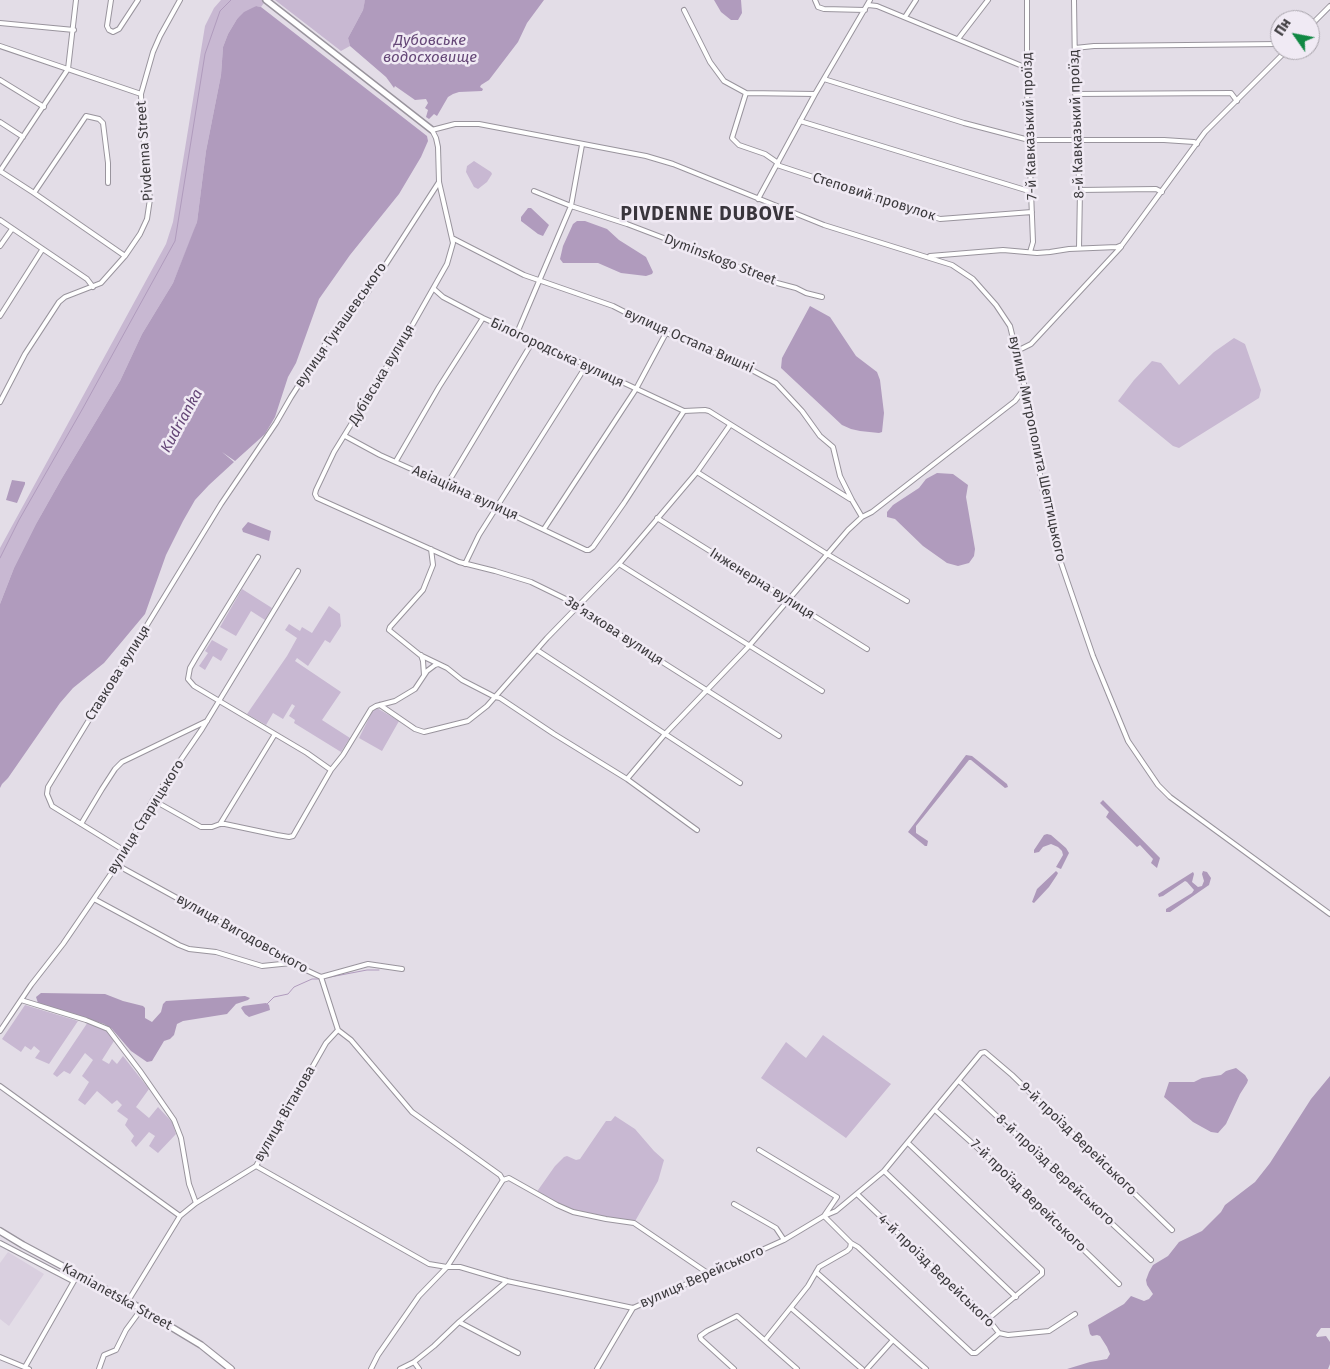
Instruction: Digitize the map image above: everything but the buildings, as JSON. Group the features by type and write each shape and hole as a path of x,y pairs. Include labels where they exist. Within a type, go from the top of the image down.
{"main road":[{"name":"Kamianetska Street","path":"0,1231 128,1301 201,1345 231,1369"}],"street":[{"path":"76,0 68,69 0,171 125,256"},
{"path":"111,0 107,26 113,32 119,29 138,0"},
{"name":"Pivdenna Street","path":"0,402 25,354 59,302 65,297 101,283 125,256 143,228 149,210 150,199 142,125 141,94 153,52 180,0"},
{"path":"266,0 432,130"},
{"path":"815,0 818,7 824,9 864,10"},
{"path":"758,199 815,94 870,0"},
{"path":"905,17 916,0"},
{"path":"958,39 988,0"},
{"name":"7-й Кавказький проїзд","path":"1027,0 1027,68 1033,242 1030,252"},
{"name":"8-й Кавказький проїзд","path":"1074,0 1080,248"},
{"path":"868,5 878,6 1027,68"},
{"path":"1320,16 1330,6"},
{"path":"684,10 710,62 724,81 746,93 815,94"},
{"path":"0,23 74,30"},
{"path":"1075,48 1094,46 1270,44"},
{"path":"0,46 141,94"},
{"path":"1017,352 1031,344 1122,245 1206,132 1277,60"},
{"path":"824,79 964,123 1029,140 1164,140 1194,142 1197,144"},
{"path":"0,80 44,107"},
{"name":"Степовий провулок","path":"746,93 732,138 739,145 765,154 777,164 940,219 1032,212"},
{"path":"1075,94 1232,93 1237,101"},
{"path":"34,193 86,116 99,119 103,123 108,162 108,183"},
{"path":"800,121 1032,192"},
{"path":"0,122 23,137"},
{"name":"вулиця Митрополита Шептицького","path":"432,130 455,124 480,124 646,156 673,164 824,225 952,264 973,279 1003,314 1010,326 1025,388 1044,492 1059,557 1093,656 1128,742 1158,784 1170,797 1330,914"},
{"name":"Дубівська вулиця","path":"432,130 438,147 439,182 452,238 447,264 434,289 334,452 315,494 317,498 437,552"},
{"path":"517,332 571,206 582,145"},
{"name":"вулиця Гунашевського","path":"244,468 276,423 331,335 345,322 366,294 439,182"},
{"path":"1080,190 1156,189 1162,192"},
{"name":"Dyminskogo Street","path":"534,191 724,261 777,283 796,288 806,294 822,297"},
{"path":"0,220 87,279 93,287"},
{"path":"0,246 12,228"},
{"name":"вулиця Остапа Вишні","path":"452,238 501,265 540,282 613,306 666,333 735,361 776,383 832,448 840,476 862,517"},
{"path":"923,256 1003,250 1050,252 1080,248 1117,247 1122,245"},
{"path":"0,316 42,250"},
{"name":"Білогородська вулиця","path":"434,289 443,297 483,318 517,332 684,411"},
{"path":"396,461 439,387 483,318"},
{"path":"544,529 636,389 666,333"},
{"path":"446,486 534,341"},
{"path":"465,564 496,507 586,366"},
{"path":"627,779 665,734 789,601 848,530 862,517 872,512 1008,406 1021,395 1025,388"},
{"path":"684,411 705,410 852,500"},
{"name":"Авіаційна вулиця","path":"345,436 446,486 496,507 586,550 593,547 684,411"},
{"path":"380,705 415,729 424,732 468,721 495,697 578,605 619,564 697,472 730,425"},
{"name":"Ставкова вулиця","path":"126,851 52,806 47,794 48,787 84,725 244,468"},
{"path":"697,472 827,554 907,600"},
{"name":"Інженерна вулиця","path":"657,518 867,650"},
{"path":"430,549 433,565 423,590 390,626 389,630 420,655 446,668 462,680 500,698 627,779 697,830"},
{"name":"Звʼязкова вулиця","path":"437,552 465,564 495,570 532,582 578,605 626,639 779,736"},
{"path":"258,557 190,668 188,679 194,686 307,753 332,770"},
{"path":"619,564 822,691"},
{"name":"вулиця Старицького","path":"0,1031 117,866 153,800 202,729 298,571"},
{"path":"537,650 740,783"},
{"path":"420,655 423,661 424,675"},
{"path":"153,800 201,827 212,827 220,824 289,837 293,836 371,709 395,702 415,689 431,667 439,664"},
{"path":"81,824 115,769 122,762 207,721"},
{"path":"197,725 202,729"},
{"path":"220,824 275,734"},
{"name":"вулиця Вигодовського","path":"117,866 321,977 368,964 402,969"},
{"path":"94,899 189,949 216,952 262,966 286,963 300,966 321,977 338,1030 351,1040 412,1112 500,1175 503,1180"},
{"path":"286,963 288,961 287,958"},
{"path":"21,1000 86,1020 108,1029 174,1120 181,1138 189,1184 196,1203"},
{"name":"вулиця Вітанова","path":"128,1301 180,1216 196,1203 256,1166 326,1043 338,1030"},
{"name":"9-й проїзд Верейського","path":"981,1053 985,1052 1012,1075 1172,1230"},
{"name":"вулиця Верейського","path":"256,1166 429,1264 460,1267 507,1281 633,1308 784,1240 836,1211 884,1170 981,1053"},
{"name":"8-й проїзд Верейського","path":"959,1080 1150,1260"},
{"path":"0,1086 180,1216"},
{"name":"7-й проїзд Верейського","path":"935,1110 1120,1284"},
{"path":"908,1143 1042,1270 1042,1274 988,1319"},
{"path":"759,1150 838,1197 824,1216 972,1353 976,1353 999,1332"},
{"path":"884,1170 1016,1297"},
{"path":"371,1369 378,1355 419,1296 446,1267 503,1180 509,1178 573,1212 634,1223 709,1274"},
{"name":"4-й проїзд Верейського","path":"857,1194 988,1319 999,1332 1008,1335 1049,1331 1075,1314"},
{"path":"734,1204 776,1228 784,1240"},
{"path":"0,1243 73,1281"},
{"path":"765,1340 815,1277 819,1268 847,1251 851,1243"},
{"path":"816,1272 926,1369"},
{"path":"0,1357 27,1368 78,1274"},
{"path":"400,1369 414,1362 434,1346 507,1281"},
{"path":"597,1369 633,1308"},
{"path":"791,1308 862,1369"},
{"path":"99,1369 104,1355 116,1350 126,1330 137,1315"},
{"path":"734,1369 700,1336 737,1316 797,1369"},
{"path":"459,1322 518,1352"},
{"path":"867,1369 893,1340"},
{"path":"414,1362 419,1369"}],"shaded area":[{"path":"221,0 266,0 261,7 256,6 237,19 223,47 221,75 206,151 197,222 193,234 173,283 142,334 120,381 36,524 14,568 0,604 0,548 166,244 173,222 205,26 214,8"},
{"path":"275,0 365,1 363,10 348,38 350,46 341,51"},
{"path":"474,161 492,174 487,182 478,189 474,187 466,172 467,166"},
{"path":"1234,338 1245,344 1261,390 1259,398 1179,448 1173,446 1118,401 1152,361 1161,363 1179,385 1214,352"},
{"path":"242,589 272,608 265,620 251,611 236,636 220,627"},
{"path":"329,606 340,614 341,626 330,643 325,640 308,666 297,658 295,661 341,692 322,720 350,738 341,752 294,723 295,720 289,716 295,706 292,704 283,719 273,713 266,725 247,714 287,656 297,638 285,630 289,624 300,631 302,627 312,633"},
{"path":"212,640 228,649 221,661 213,656 205,670 199,666 208,653 205,651"},
{"path":"377,708 399,721 382,751 359,738 372,712"},
{"path":"966,755 972,756 1007,784 1008,787 1005,788 969,760 916,826 916,833 928,841 927,846 925,846 908,832"},
{"path":"1103,800 1160,858 1157,868 1151,863 1153,859 1140,845 1137,847 1106,817 1109,812 1100,803"},
{"path":"1044,835 1051,835 1069,853 1061,869 1056,867 1063,855 1058,847 1051,844 1034,853"},
{"path":"1056,871 1058,873 1049,887 1034,903 1032,902 1037,889"},
{"path":"1203,871 1207,872 1211,878 1209,885 1170,912 1166,912 1166,909 1194,890 1185,881 1163,896 1159,897 1158,894 1193,872 1192,882 1198,887 1202,886 1204,881"},
{"path":"41,993 105,994 143,1006 145,1008 145,1018 152,1022 161,1012 166,1001 245,996 250,998 236,1004 227,1014 183,1021 177,1024 174,1035 164,1041 152,1061 147,1062 131,1051 112,1029 104,1024 38,1003 36,997"},
{"path":"25,1005 78,1021 49,1064 35,1058 40,1051 34,1046 31,1050 25,1046 21,1052 2,1039"},
{"path":"88,1022 107,1031 114,1041 102,1060 109,1064 112,1059 117,1064 123,1056 149,1089 136,1107 149,1118 158,1107 172,1122 176,1134 158,1153 149,1146 155,1136 149,1132 136,1147 131,1141 134,1136 125,1125 128,1119 117,1111 122,1105 117,1100 112,1104 97,1091 85,1105 78,1100 89,1082 82,1076 93,1060 85,1053 70,1074 64,1071 57,1077 53,1074"},
{"path":"823,1035 891,1084 846,1138 761,1078 786,1042 806,1058"},
{"path":"1330,1076 1330,1328 1321,1328 1316,1335 1317,1337 1326,1336 1330,1342 1330,1364 1328,1369 1067,1369 1107,1359 1110,1354 1107,1347 1100,1336 1092,1336 1090,1334 1088,1325 1124,1304 1131,1296 1144,1301 1149,1299 1153,1294 1146,1280 1153,1265 1168,1256 1179,1242 1202,1231 1221,1212 1225,1205 1255,1182 1270,1163 1311,1099"},
{"path":"615,1116 635,1129 664,1160 658,1181 634,1223 573,1212 536,1193 555,1166 564,1157 580,1159 606,1121 611,1121"},
{"path":"8,1252 44,1274 9,1326 0,1319 0,1263"}],"water":[{"name":"Дубовське водосховище","path":"365,0 544,0 527,23 518,42 489,80 481,85 482,91 453,94 448,97 437,116 434,114 429,119 426,117 428,110 425,108 428,103 426,99 415,100 395,86 394,88 386,77 350,46 348,38 363,10"},
{"path":"714,0 741,0 742,13 738,20 731,20 721,12"},
{"name":"Kudrianka","path":"256,6 261,7 427,136 428,141 421,157 399,194 350,255 319,299 296,363 288,377 275,417 265,434 235,461 222,452 234,462 195,500 166,555 145,614 104,663 73,688 60,703 0,788 0,604 14,568 36,524 120,381 142,334 173,283 197,222 206,151 221,75 223,47 237,19 244,12"},
{"path":"528,208 531,208 549,225 543,236 521,221 521,217"},
{"path":"577,221 585,221 607,229 619,240 646,257 653,272 652,274 646,276 621,273 598,263 563,263 560,259 563,246 573,224"},
{"path":"810,306 830,317 856,356 877,372 880,380 884,413 882,432 860,431 842,425 781,368 782,358"},
{"path":"937,473 953,474 968,485 966,497 975,549 974,556 969,563 958,566 947,563 923,546 895,519 887,517 887,512 893,505 919,488 926,479"},
{"path":"12,480 25,482 17,503 6,500"},
{"path":"248,522 271,531 269,541 243,532 242,529"},
{"path":"266,1003 269,1005 270,1010 249,1017 241,1008 243,1006"},
{"path":"1236,1068 1248,1080 1226,1124 1218,1133 1211,1132 1193,1122 1164,1097 1169,1082 1194,1082 1202,1078 1221,1075 1226,1071"}],"waterway":[{"path":"0,558 19,520 175,241 205,54 220,11 231,0"},
{"path":"325,978 367,970 379,970"},
{"path":"267,1004 274,997 288,994 294,987 312,979 319,979"}],"district":[{"name":"PIVDENNE DUBOVE","path":"708,215"}]}
